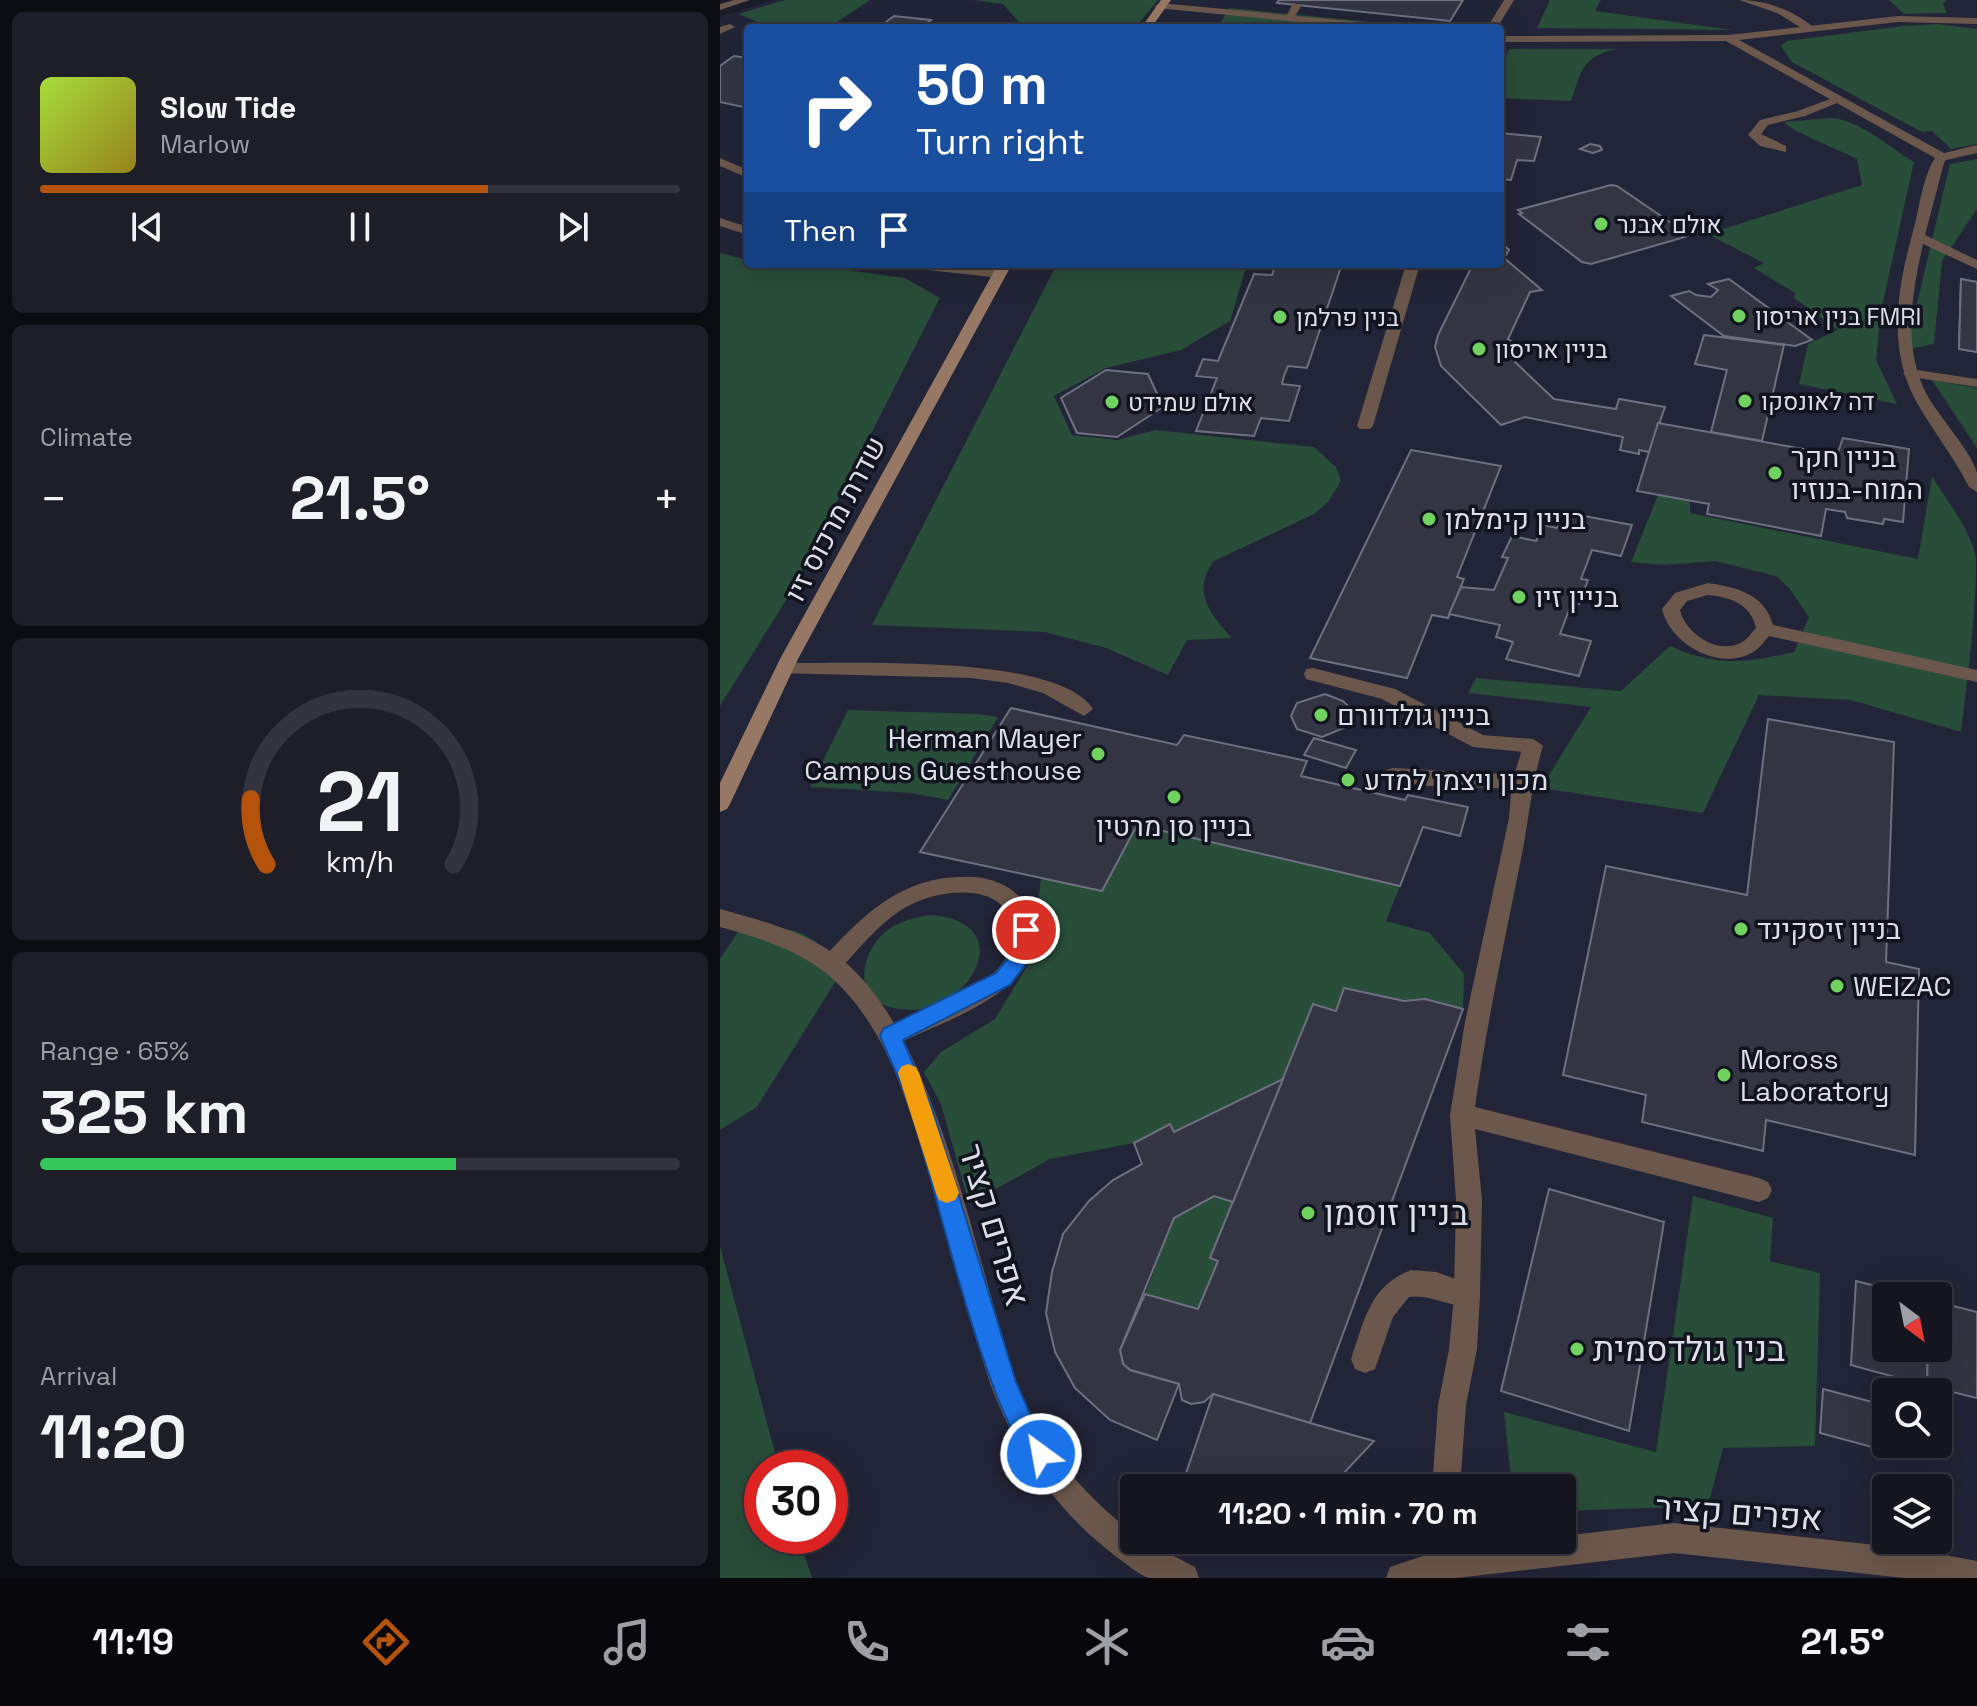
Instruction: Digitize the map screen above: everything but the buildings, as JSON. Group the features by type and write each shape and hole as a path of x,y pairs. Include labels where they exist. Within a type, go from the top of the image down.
{"street":[{"path":"720,7 745,0"},
{"path":"1494,24 1509,0"},
{"path":"1744,0 1781,11 1812,30"},
{"path":"1149,24 1163,3 1355,24"},
{"path":"1289,17 1297,5"},
{"path":"1504,39 1728,38 1922,18 1977,21"},
{"path":"1728,38 1942,157 1977,149"},
{"path":"1782,149 1764,143 1754,135 1764,122 1801,114 1838,99"},
{"path":"1942,157 1906,293 1903,338 1910,373 1977,487"},
{"path":"720,162 744,172"},
{"path":"720,222 744,230"},
{"path":"1920,237 1976,265"},
{"path":"1365,426 1412,268"},
{"name":"שדרת מרכוס זיו","path":"720,804 784,669 1002,269"},
{"path":"1910,373 1977,383"},
{"path":"1699,590 1722,590 1750,601 1764,619 1765,629 1750,646 1720,651 1689,641 1672,622 1671,612 1674,603 1683,596 1699,590"},
{"path":"1765,629 1977,676"},
{"path":"784,669 971,672 1008,677 1049,688 1084,709"},
{"path":"1313,674 1388,694 1480,742 1533,746 1522,782 1519,818 1476,1022 1462,1115 1469,1200 1467,1295 1463,1349 1452,1405 1447,1474"},
{"path":"1393,775 1522,782"},
{"path":"832,963 872,924 913,894 964,884 998,891 1013,902 1021,915 1025,941 1019,960 1003,979 891,1036"},
{"name":"אפרים קציר","path":"720,918 786,936 832,963 877,1011 891,1036 921,1108 1004,1385 1025,1432 1057,1477 1099,1522 1130,1550 1184,1578"},
{"path":"1462,1115 1759,1190"},
{"path":"1365,1359 1385,1301 1402,1286 1422,1282 1467,1295"},
{"name":"אפרים קציר","path":"1576,1544 1674,1538 1912,1564 1977,1576"},
{"name":"אפרים קציר","path":"1401,1578 1438,1554"}],"shaded area":[{"name":"מכון ויצמן למדע","path":"773,0 1977,0 1977,1578 720,1578 720,17"}],"green space":[{"path":"785,0 870,0 834,24 763,24 738,14"},
{"path":"974,0 1158,0 1138,24 1020,24 1003,4"},
{"path":"1550,0 1601,0 1595,11 1733,30 1537,28"},
{"path":"1889,0 1947,0 1943,4 1947,13 1904,14"},
{"path":"1230,8 1391,24 1220,24"},
{"path":"1938,24 1977,29 1977,144 1951,149 1932,131 1922,132 1792,62 1781,46 1787,41"},
{"path":"1509,49 1616,49 1589,61 1571,101 1504,98 1504,62"},
{"path":"1830,118 1852,123 1914,162 1881,311 1876,360 1897,404 1799,384 1808,344 1838,330 1794,298 1795,293 1754,268 1764,263 1707,234 1862,185 1857,159 1784,122"},
{"path":"1977,159 1977,209 1942,261 1934,344 1906,350 1950,164"},
{"path":"720,253 744,259 744,268 831,268 905,278 940,298 788,597 720,706"},
{"path":"1055,268 1246,268 1230,321 1181,350 1106,368 1054,396 1072,435 1117,440 1155,430 1314,447 1336,467 1341,481 1328,502 1314,514 1214,561 1207,572 1204,582 1206,602 1232,638 1187,640 1168,675 1106,648 1045,632 872,625"},
{"path":"1932,380 1977,388 1977,448"},
{"path":"1932,476 1964,526 1976,558 1973,621 1961,732 1851,700 1759,695 1703,813 1541,788 1591,707 1468,693 1476,678 1621,691 1670,646 1702,657 1731,661 1794,652 1809,617 1789,588 1776,576 1715,561 1663,565 1631,562 1658,495 1690,501 1690,513 1918,559"},
{"path":"848,710 998,717 948,800 911,793 810,787"},
{"path":"1137,825 1400,886 1386,921 1430,933 1464,974 1463,1009 1425,999 1404,1001 1344,988 1336,1011 1313,1005 1283,1079 1174,1132 1170,1124 1134,1143 1050,1159 969,1204 941,1104 924,1072 941,1052 995,1019 1031,960 1041,878 1102,891"},
{"path":"931,915 959,922 975,935 980,952 975,970 962,987 943,1001 920,1009 894,1008 880,1003 865,984 864,972 872,948 895,925"},
{"path":"743,924 800,933 820,946 842,971 757,1107 720,1130 720,959"},
{"path":"1214,1196 1233,1202 1210,1258 1218,1261 1198,1309 1145,1294 1174,1218"},
{"path":"1693,1196 1773,1218 1770,1261 1820,1273 1815,1446 1723,1448 1708,1506 1576,1511 1576,1474 1511,1474 1504,1412 1656,1452"},
{"path":"720,1246 774,1450 744,1450 744,1554 804,1554 812,1578 720,1578"}],"slow traffic":[{"path":"908,1073 947,1193"}],"place":[{"name":"אולם אבנר","path":"1601,224"},
{"name":"בנין אריסון FMRI","path":"1739,316"},
{"name":"בנין פרלמן","path":"1280,317"},
{"name":"בניין אריסון","path":"1479,349"},
{"name":"דה לאונסקו","path":"1745,401"},
{"name":"אולם שמידט","path":"1112,402"},
{"name":"בניין חקר המוח-בנוזיו","path":"1775,473"},
{"name":"בניין קימלמן","path":"1429,519"},
{"name":"בניין זיו","path":"1519,597"},
{"name":"בניין גולדוורם","path":"1321,715"},
{"name":"Herman Mayer Campus Guesthouse","path":"1098,754"},
{"name":"מכון ויצמן למדע","path":"1348,780"},
{"name":"בניין סן מרטין","path":"1174,797"},
{"name":"בניין זיסקינד","path":"1741,929"},
{"name":"WEIZAC","path":"1837,986"},
{"name":"Moross Laboratory","path":"1724,1075"},
{"name":"בניין זוסמן","path":"1308,1213"},
{"name":"בנין גולדסמית","path":"1577,1349"}],"route":[{"path":"1026,930 1019,960 1003,979 891,1036 908,1072 940,1166 1004,1385 1025,1432 1041,1454"}]}
